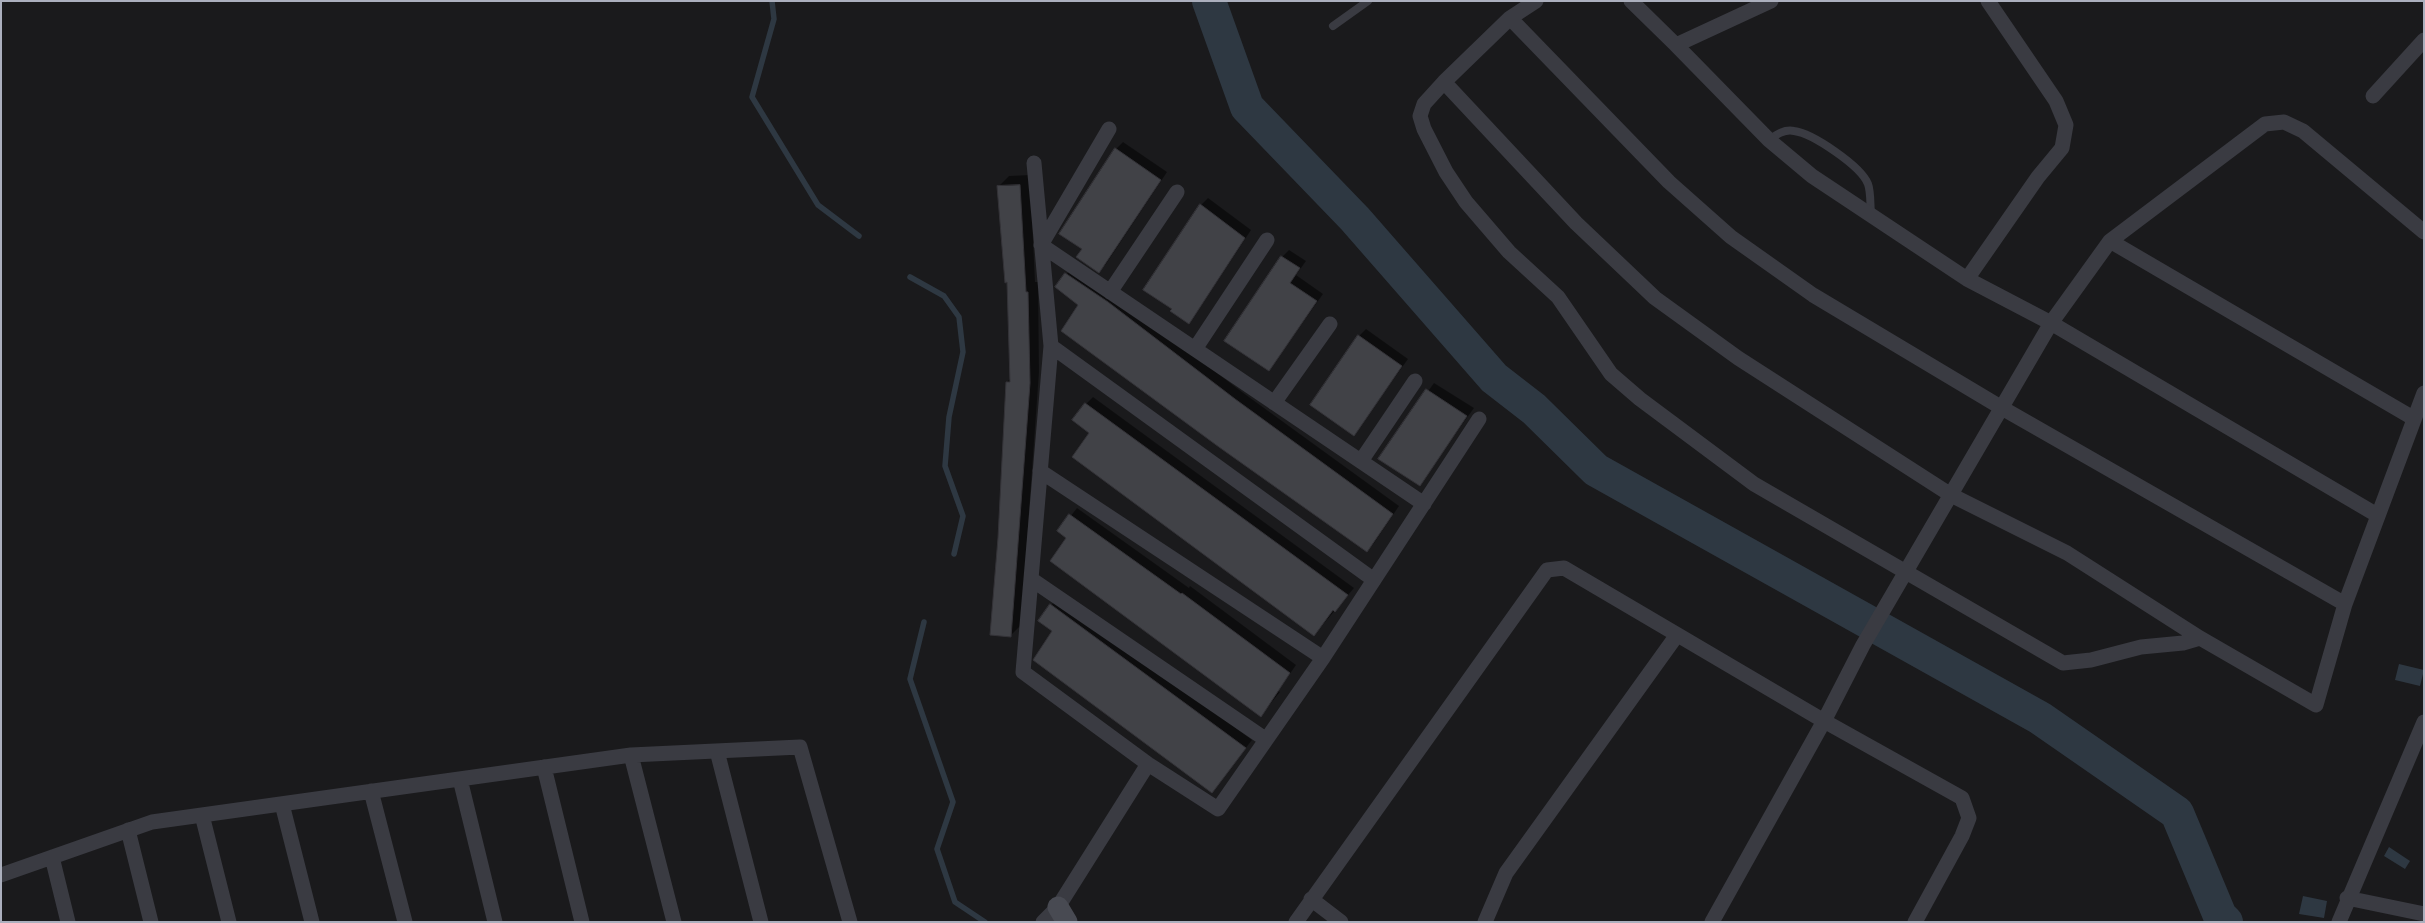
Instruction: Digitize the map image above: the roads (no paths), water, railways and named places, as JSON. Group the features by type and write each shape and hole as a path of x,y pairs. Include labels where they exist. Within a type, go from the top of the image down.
{"street":[{"path":"1536,1 1510,18 1444,82 1424,104 1420,116 1434,151 1466,202 1509,252 1558,297 1611,374 1640,399 1754,484 2063,663 2091,660 2141,647 2183,643 2200,638"},
{"path":"1631,1 1769,140 1812,176 1967,279 2051,323 2376,515"},
{"path":"1676,46 1771,1"},
{"path":"1967,279 2038,177 2062,148 2066,125 2056,101 1988,1"},
{"path":"1510,18 1669,182 1731,237 1813,295 2002,408 2345,604"},
{"path":"2373,96 2424,40"},
{"path":"1444,82 1576,223 1655,298 1738,358 1951,495 2067,553 2200,638 2316,705 2345,604 2376,515 2424,393"},
{"path":"1712,922 1824,721 1863,645 2051,323 2110,242 2264,124 2284,122 2303,131 2424,232"},
{"path":"1041,245 1109,128"},
{"path":"1034,163 1051,346 1023,672 1148,764 1218,809 1323,658 1479,419"},
{"path":"1110,292 1177,192"},
{"path":"1195,349 1267,240"},
{"path":"2110,242 2413,418"},
{"path":"1041,245 1424,504"},
{"path":"1274,403 1330,324"},
{"path":"1051,346 1374,580"},
{"path":"1361,461 1415,381"},
{"path":"1040,471 1323,658"},
{"path":"1296,922 1546,570 1564,568 1824,721 1962,798 1969,818 1962,836 1915,922"},
{"path":"1031,579 1265,739"},
{"path":"1485,922 1506,873 1677,635"},
{"path":"2339,922 2347,898 2424,722"},
{"path":"1,875 152,822 631,756 800,747 850,922"},
{"path":"717,751 761,922"},
{"path":"631,756 674,922"},
{"path":"1056,917 1148,764"},
{"path":"544,767 582,922"},
{"path":"460,779 495,922"},
{"path":"371,791 406,922"},
{"path":"282,804 312,922"},
{"path":"202,815 229,922"},
{"path":"128,830 151,922"},
{"path":"52,857 68,922"},
{"path":"2347,898 2424,914"},
{"path":"1311,899 1341,922"}],"lane":[{"path":"1333,26 1368,1"},
{"path":"1769,140 1783,131 1794,130 1808,135 1833,151 1860,171 1868,184 1871,214"}],"waterway":[{"path":"772,1 774,19 752,97 818,205 859,236"},
{"path":"1209,1 1247,107 1355,219 1494,378 1534,409 1596,470 2040,718 2177,813 2220,916 2226,922"},
{"path":"910,277 944,296 959,317 963,352 949,417 945,466 963,516 954,554"},
{"path":"924,622 910,679 953,802 937,849 955,902 985,922"}]}
